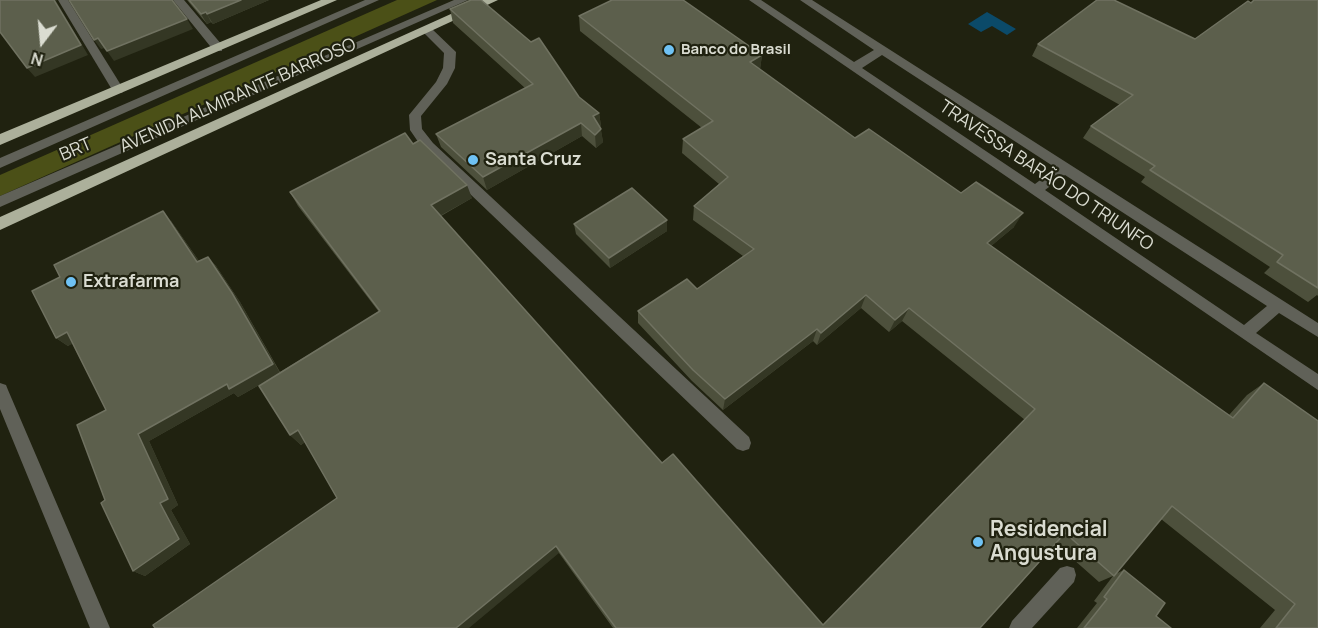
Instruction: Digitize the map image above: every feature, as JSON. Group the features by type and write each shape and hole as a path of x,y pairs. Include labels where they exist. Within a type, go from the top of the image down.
{"highway":[{"path":"0,140 331,0"},
{"name":"AVENIDA ALMIRANTE BARROSO","path":"0,224 492,0"}],"street":[{"path":"63,0 118,90"},
{"path":"178,0 218,48"},
{"name":"BRT","path":"0,163 374,0"},
{"name":"BRT","path":"0,202 463,0"},
{"name":"TRAVESSA BARÃO DO TRIUNFO","path":"753,0 1318,383"},
{"name":"TRAVESSA BARÃO DO TRIUNFO","path":"805,0 1318,331"},
{"path":"427,30 450,52 449,68 441,84 415,115 417,130 428,146 744,443"},
{"path":"854,67 883,50"},
{"path":"1036,190 1065,168"},
{"path":"1245,333 1278,305"},
{"path":"0,390 100,628"},
{"path":"1019,628 1067,575"}],"green space":[{"path":"397,0 437,0 0,196 0,175"}],"water":[{"path":"987,12 1016,29 1007,35 992,26 981,32 968,24"}],"building":[{"path":"0,0 54,0 81,45 27,68 0,32"},
{"path":"69,0 172,0 187,19 107,51 98,38 94,40"},
{"path":"189,0 241,0 207,14 206,12 201,14"},
{"path":"471,0 481,0 531,42 539,38 579,97 599,113 593,116 601,129 595,135 581,123 483,177 436,134 533,84 450,9"},
{"path":"612,0 683,0 762,55 750,62 855,138 869,129 961,193 976,182 1023,213 987,243 1233,418 1264,383 1318,421 1318,628 1276,628 1295,604 1172,506 1114,576 1065,533 980,628 616,628 556,546 456,628 155,628 153,625 337,498 298,430 290,435 259,386 380,311 290,192 405,133 413,144 420,140 467,185 431,205 662,463 673,454 823,625 1035,409 909,308 895,320 866,295 821,333 817,329 725,399 693,370 638,311 687,279 697,289 754,249 694,206 728,177 683,139 713,121 579,16"},
{"path":"1097,0 1114,0 1195,39 1248,1 1251,3 1254,0 1318,0 1318,288 1277,262 1283,255 1150,170 1155,166 1091,126 1133,95 1038,44"},
{"path":"632,188 667,220 609,258 574,224"},
{"path":"163,211 197,262 208,257 232,293 273,364 229,389 227,384 138,434 168,499 160,503 179,539 133,571 101,503 105,500 77,425 106,410 67,332 56,338 32,291 60,277 54,265"},
{"path":"1124,570 1165,603 1156,616 1171,628 1084,628 1107,599 1104,597"}],"place":[{"name":"Banco do Brasil","path":"669,50"},
{"name":"Santa Cruz","path":"473,160"},
{"name":"Extrafarma","path":"71,282"},
{"name":"Residencial Angustura","path":"978,542"}]}
